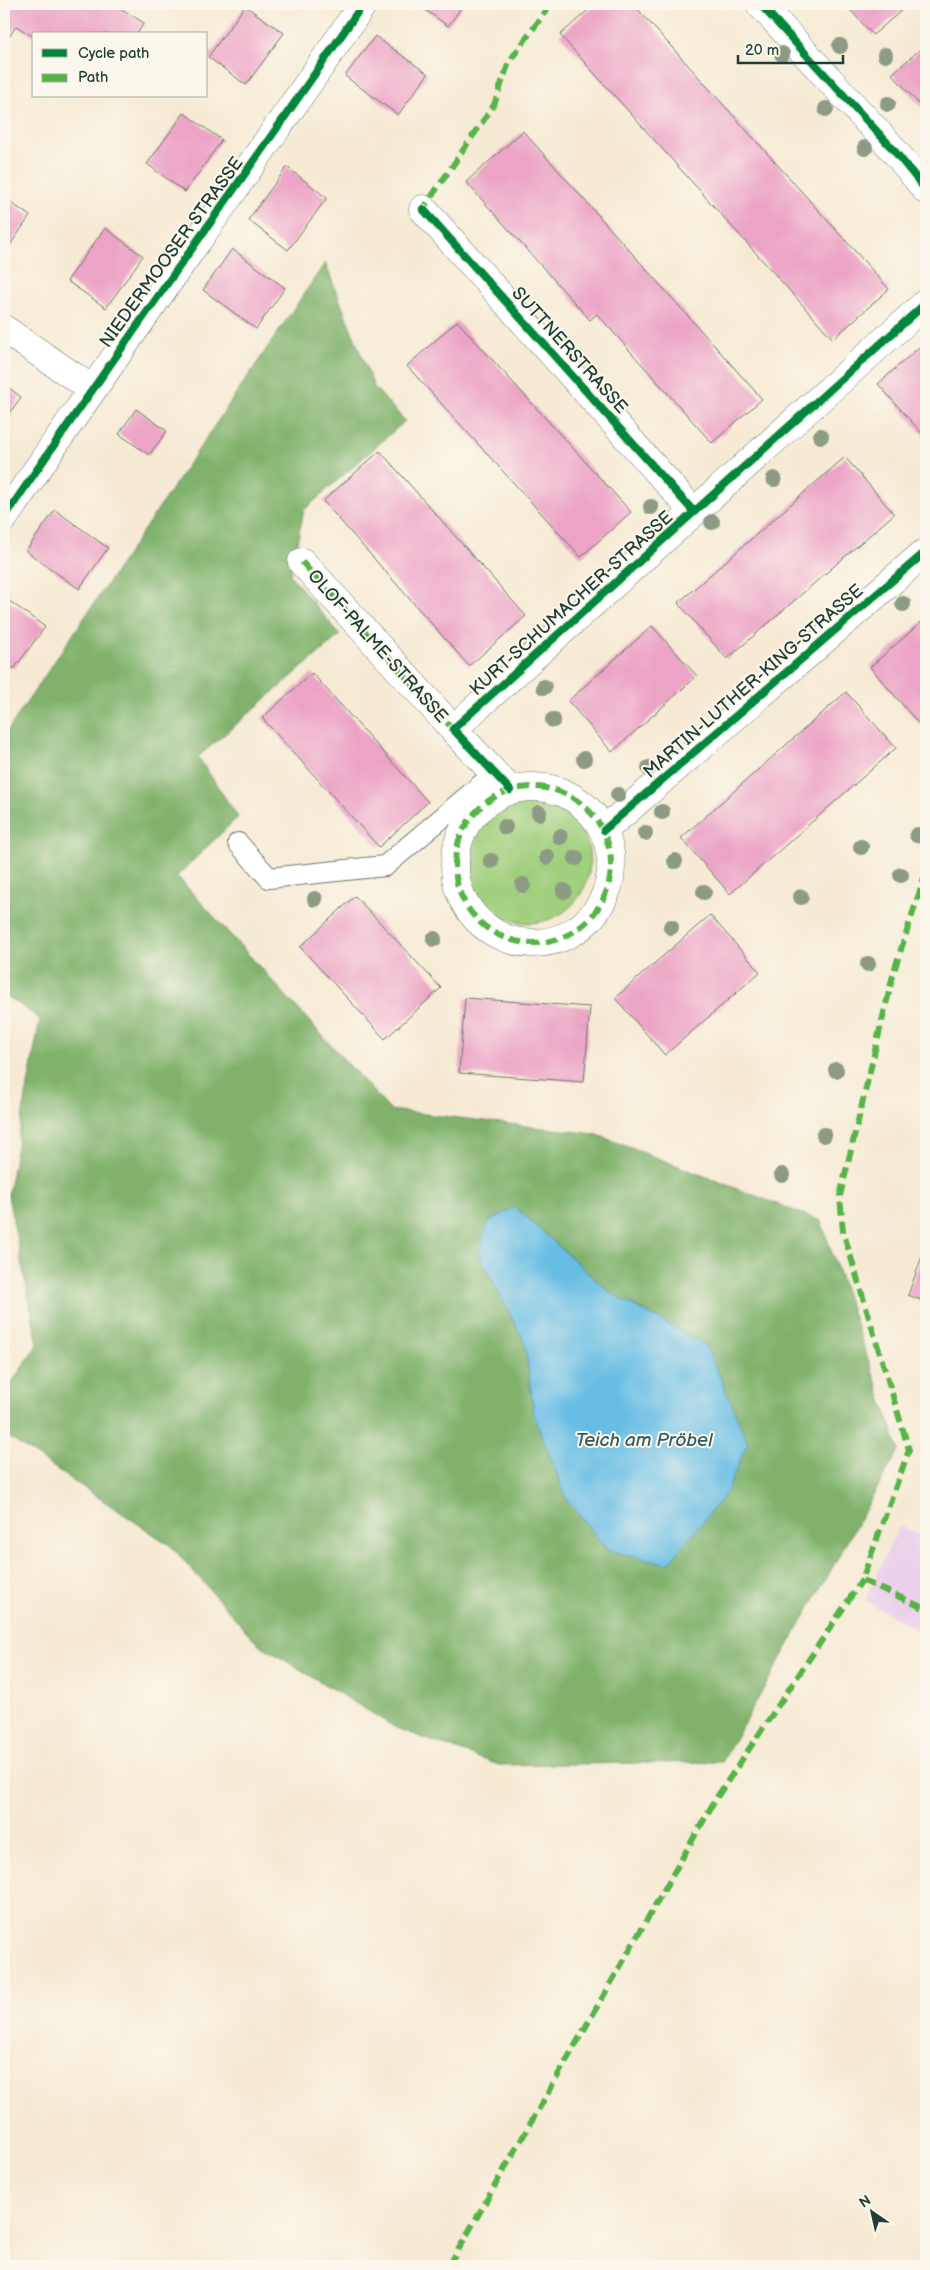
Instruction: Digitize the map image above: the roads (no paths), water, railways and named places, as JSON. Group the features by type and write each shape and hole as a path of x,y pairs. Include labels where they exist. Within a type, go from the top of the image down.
{"street":[{"name":"NIEDERMOOSER STRASSE","path":"4,518 92,389 273,136 363,4"},
{"path":"760,4 892,148 926,190"},
{"name":"SUTTNERSTRASSE","path":"423,209 694,512"},
{"name":"KURT-SCHUMACHER-STRASSE","path":"453,729 926,303"},
{"path":"4,329 92,389"},
{"name":"MARTIN-LUTHER-KING-STRASSE","path":"604,830 923,554"},
{"name":"OLOF-PALME-STRASSE","path":"302,562 453,729"},
{"path":"453,729 502,782 554,789 574,798 591,812 604,830 611,856 610,882 600,906 583,926 560,939 534,944 508,940 485,928 467,908 456,885 454,859 460,836 472,816 489,800 502,782"}],"lane":[{"path":"238,844 269,878 385,866 502,782"}],"water":[{"name":"Teich am Pröbel","path":"515,1207 611,1293 706,1345 748,1442 726,1493 668,1564 607,1550 567,1500 534,1416 525,1343 478,1253 488,1222"}]}
